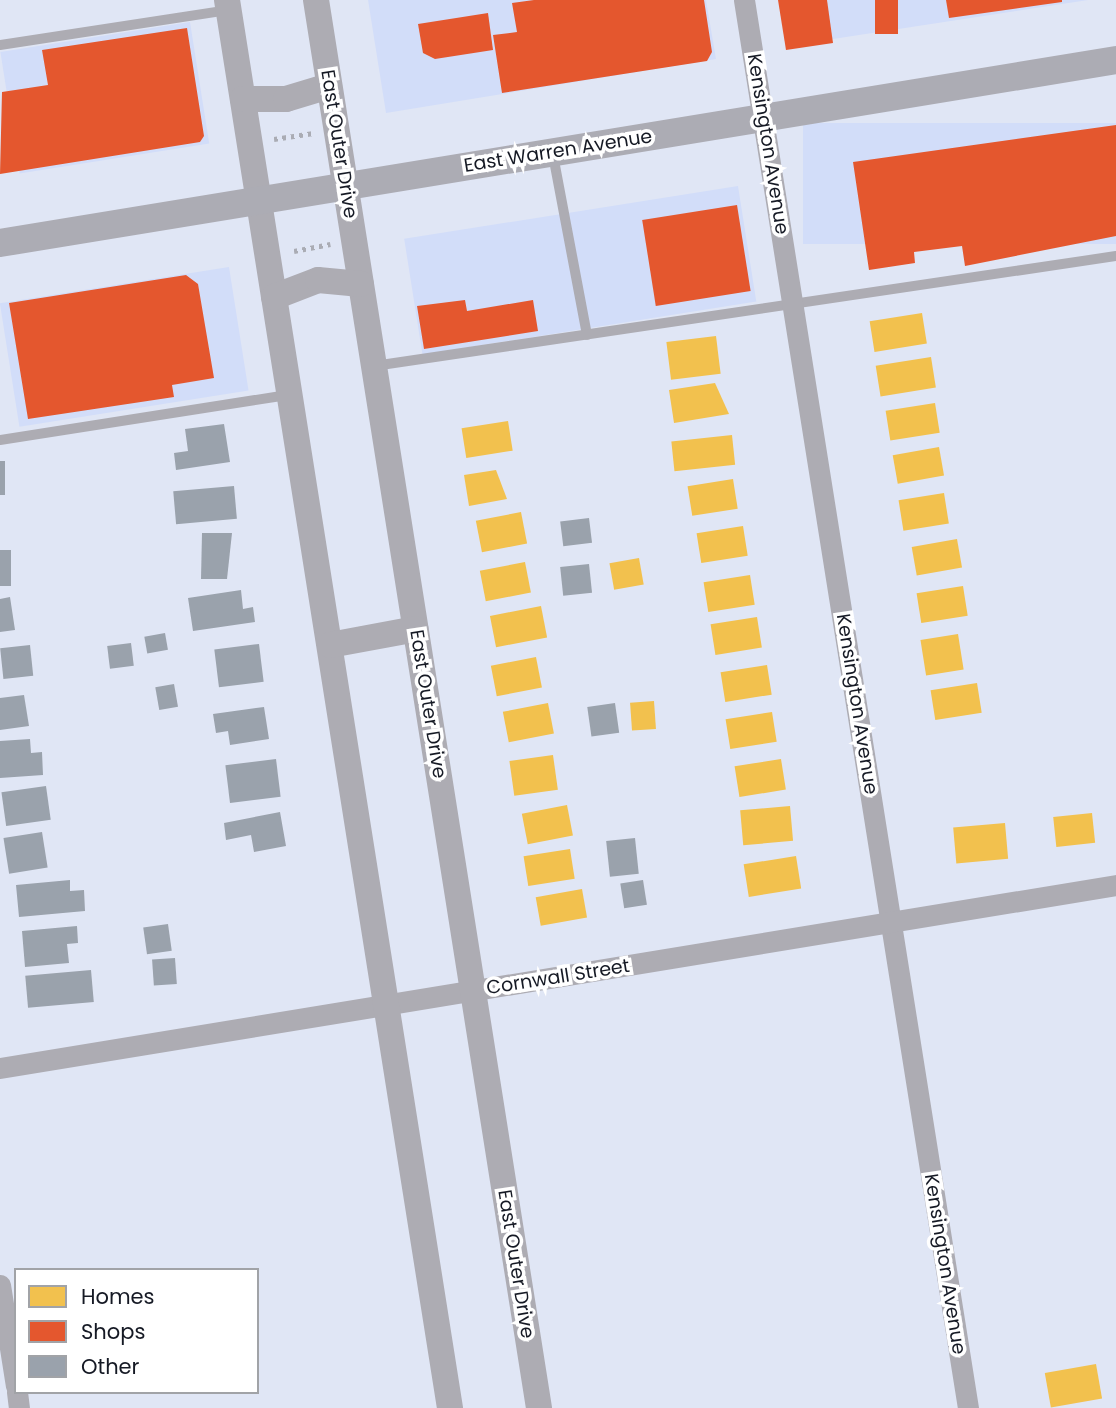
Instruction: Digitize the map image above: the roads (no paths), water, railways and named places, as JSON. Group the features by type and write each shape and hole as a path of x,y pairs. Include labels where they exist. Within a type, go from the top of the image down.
{"main road":[{"name":"East Warren Avenue","path":"0,243 1116,60"}],"street":[{"name":"East Outer Drive","path":"316,0 539,1408"},
{"name":"Kensington Avenue","path":"744,0 968,1408"},
{"path":"228,5 450,1408"},
{"path":"243,99 286,99 329,86"},
{"path":"274,297 318,280 362,284"},
{"path":"330,645 416,629"},
{"name":"Cornwall Street","path":"0,1068 1116,885"},
{"path":"0,1285 14,1372"}],"lane":[{"path":"0,45 228,5"},
{"path":"552,152 587,335"},
{"path":"374,366 794,306 1116,256"},
{"path":"0,440 290,394"}]}
